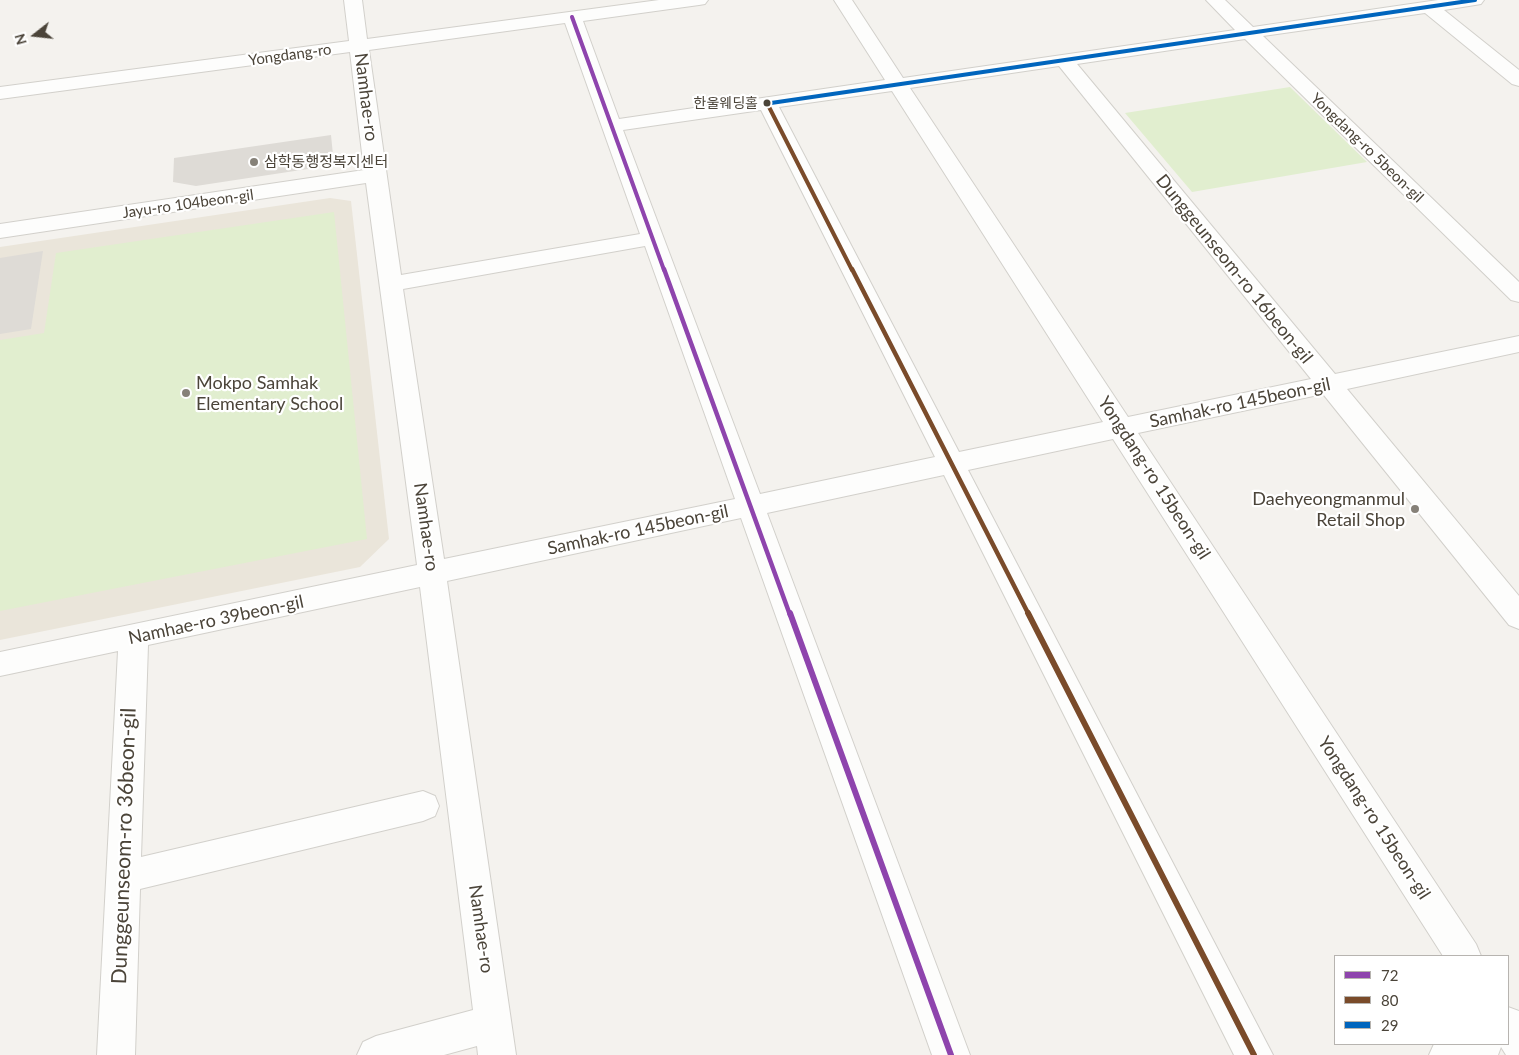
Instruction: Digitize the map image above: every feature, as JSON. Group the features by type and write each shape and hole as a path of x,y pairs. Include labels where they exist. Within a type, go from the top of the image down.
{"street":[{"name":"Namhae-ro","path":"353,0 496,1039"},
{"name":"Yongdang-ro","path":"0,93 699,0"},
{"name":"Yongdang-ro 15beon-gil","path":"843,0 1462,955"},
{"name":"Yongdang-ro 5beon-gil","path":"1215,0 1519,296"},
{"path":"612,126 1475,0"},
{"path":"1429,7 1519,80"},
{"path":"572,17 951,1055"},
{"name":"Dunggeunseom-ro 16beon-gil","path":"1064,60 1519,617"},
{"path":"767,104 1254,1055"},
{"name":"Jayu-ro 104beon-gil","path":"0,231 376,175"},
{"path":"391,284 653,238"},
{"name":"Samhak-ro 145beon-gil","path":"432,573 1519,344"},
{"name":"Namhae-ro 39beon-gil","path":"0,664 133,638 432,573"},
{"name":"Dunggeunseom-ro 36beon-gil","path":"116,1055 133,638"},
{"path":"123,877 423,806"},
{"path":"376,1055 496,1039"},
{"path":"1448,1055 1480,1045"}],"shaded area":[{"name":"Mokpo Samhak Elementary School","path":"330,198 351,201 389,539 360,567 0,640 0,247"}],"green space":[{"path":"1290,87 1367,162 1192,192 1125,113"},
{"name":"Mokpo Samhak Elementary School","path":"334,212 367,539 0,611 0,340 44,333 56,253"}],"building":[{"name":"삼학동행정복지센터","path":"331,135 334,165 196,186 173,182 174,158"},
{"path":"43,251 31,329 0,334 0,258"}],"transit line":[{"name":"29","path":"771,103 1475,0"},
{"name":"72","path":"572,17 951,1055"},
{"name":"80","path":"767,103 1254,1055"}],"place":[{"name":"한울웨딩홀","path":"767,103"},
{"name":"삼학동행정복지센터","path":"254,162"},
{"name":"Mokpo Samhak Elementary School","path":"186,393"},
{"name":"Daehyeongmanmul Retail Shop","path":"1415,509"}]}
